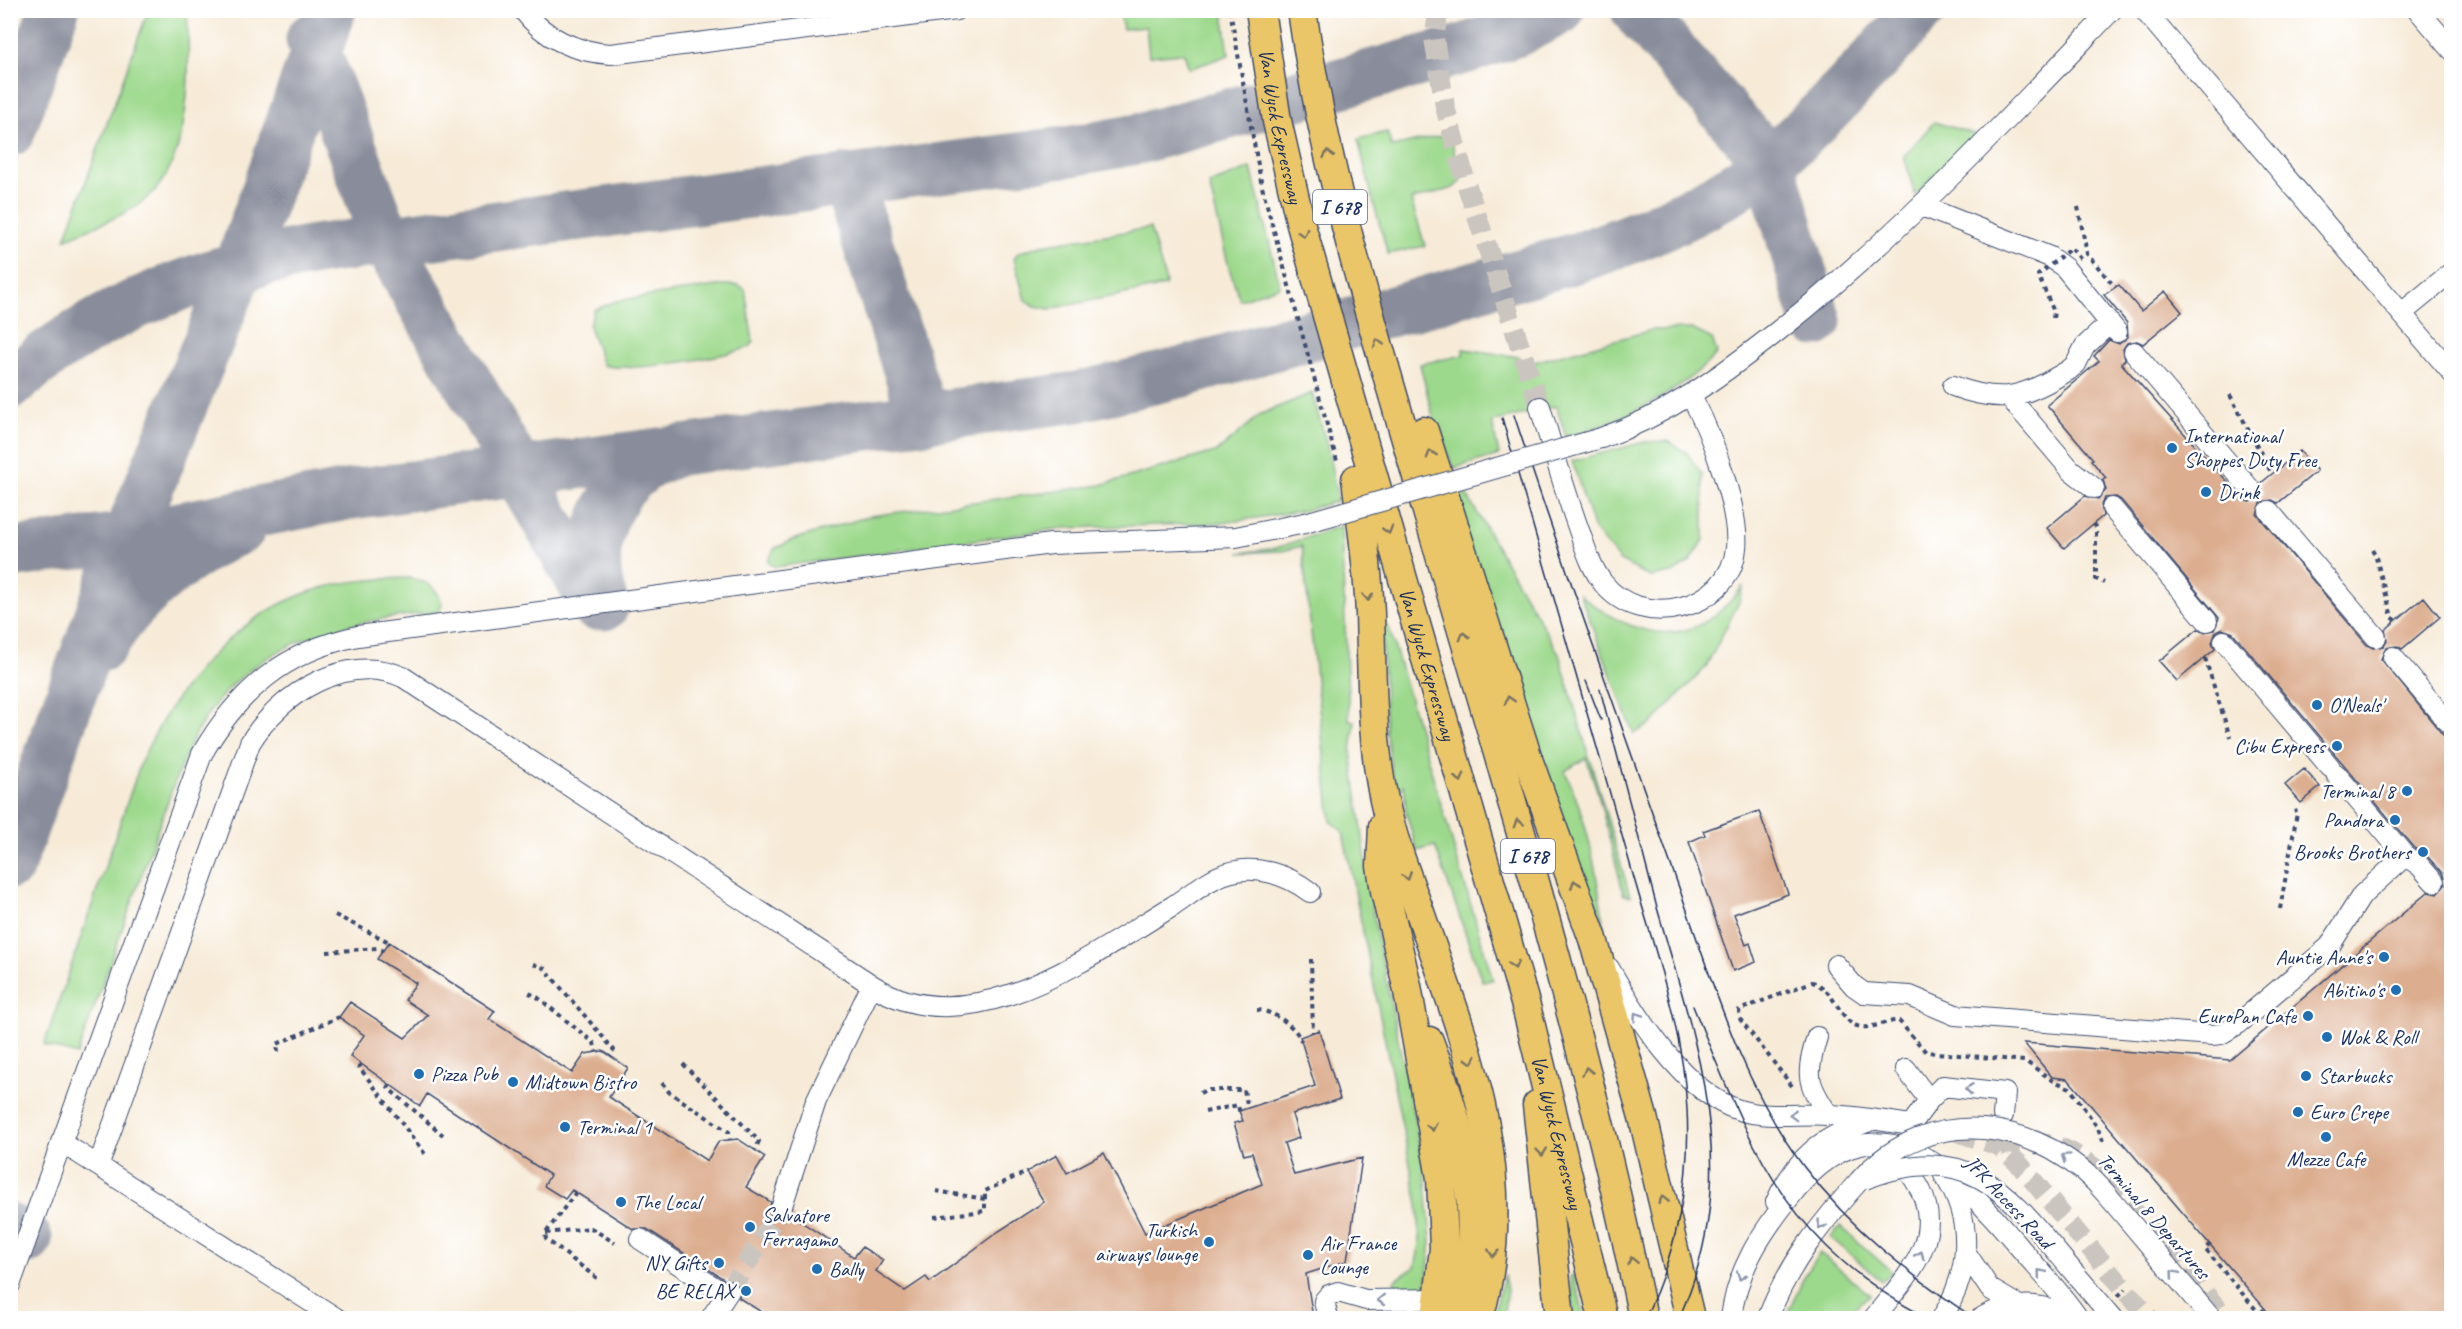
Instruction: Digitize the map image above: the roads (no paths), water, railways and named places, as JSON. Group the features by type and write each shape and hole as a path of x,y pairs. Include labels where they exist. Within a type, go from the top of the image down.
{"highway":[{"name":"Van Wyck Expressway","path":"1260,10 1273,98 1293,191 1527,1010 1603,1318"},
{"name":"Van Wyck Expressway","path":"1302,10 1330,164 1570,1010 1618,1200 1643,1318"},
{"path":"1349,393 1370,614 1372,716 1384,800 1401,858 1460,1024 1485,1124 1495,1222 1490,1277 1479,1318"},
{"path":"1395,399 1423,427 1529,762 1593,939 1643,1117 1690,1318"},
{"path":"1384,800 1382,866 1407,986 1441,1178 1444,1248 1442,1312"},
{"path":"1407,986 1452,1104 1463,1143 1468,1178 1470,1217 1468,1261 1461,1295 1442,1312"},
{"path":"1527,1010 1560,1318"}],"street":[{"path":"523,10 545,33 567,45 587,52 611,54 956,10"},
{"path":"10,1285 202,754 222,720 242,697 266,676 299,656 339,640 358,636 902,566 1011,549 1088,541 1236,537 1305,523 1601,438 1649,420 1691,396 1811,305 1922,206 2112,10"},
{"path":"2144,10 2451,373"},
{"path":"2418,10 2451,50"},
{"path":"1922,206 2050,257 2065,268 2114,328 2085,346 2076,364 2069,370 2010,398 1982,397 1953,386"},
{"path":"2402,313 2451,272"},
{"path":"2134,352 2252,491"},
{"path":"1540,407 1572,510 1601,582 1610,592 1634,606 1671,609 1697,602 1709,594 1726,576 1736,550 1737,535 1731,504 1707,427 1691,396"},
{"path":"2010,398 2071,470 2094,488"},
{"path":"2112,508 2207,621"},
{"path":"2269,511 2376,637"},
{"path":"2224,641 2405,856 2419,865 2434,882"},
{"path":"2393,657 2451,727"},
{"path":"99,1164 250,742 270,715 290,699 309,687 350,670 380,669 403,677 895,999 932,1007 977,1003 1049,978 1228,873 1257,871 1280,875 1310,892"},
{"path":"1836,965 1854,986 1864,993 1910,996 1955,1015 2221,1034 2238,1024 2329,947 2358,900 2405,856"},
{"path":"1593,939 1637,1016 1658,1044 1713,1096 1737,1109 1752,1113 1828,1114 1911,1125 1929,1100 1943,1086 2005,1093 2003,1115"},
{"path":"781,1209 816,1101 872,985"},
{"path":"1817,1037 1809,1065 1809,1080 1828,1114"},
{"path":"1906,1070 1929,1100"},
{"path":"1759,1236 1789,1175 1804,1156 1833,1136 1872,1120"},
{"name":"Terminal 8 Departures","path":"1770,1311 1804,1248 1831,1212 1872,1167 1891,1153 1938,1134 1979,1128 2023,1136 2060,1153 2089,1175 2211,1318"},
{"path":"61,1142 99,1164 336,1318"},
{"name":"JFK Access Road","path":"1731,1318 1740,1278 1759,1236 1816,1168 1838,1154 1862,1146 1897,1145 1933,1160 1974,1195 2078,1318"},
{"path":"1862,1146 1884,1152 1902,1163 1924,1198 1928,1225 1925,1246 1917,1263 1874,1318"},
{"path":"1933,1160 1958,1200 1965,1226 1966,1252 1960,1280 1942,1318"},
{"path":"1859,1181 1898,1168 1922,1165 1958,1169 1990,1183 2017,1207 2113,1318"},
{"path":"640,1239 728,1293 717,1316"},
{"path":"1966,1252 1990,1289 2000,1297 2019,1306"},
{"path":"1328,1318 1324,1301 1329,1295 1338,1292 1366,1300 1442,1312"},
{"path":"1981,1318 1997,1311 2019,1306 2049,1309 2066,1318"}],"tunnel":[{"path":"1439,10 1434,38 1445,107 1467,186 1540,407"},
{"path":"2003,1117 1999,1146 2028,1142 2052,1145 2075,1154 2099,1171 2226,1318"},
{"path":"1957,1132 1999,1146 2019,1164 2149,1318"},
{"path":"729,1291 781,1209"}],"tram line":[{"path":"1514,415 1727,1023 1761,1098 1804,1167 1842,1211 1905,1268 1974,1318"},
{"path":"1502,418 1657,955 1680,1047 1688,1136 1684,1190 1673,1243 1656,1294 1645,1318"},
{"path":"1586,681 1601,720"},
{"path":"1600,689 1686,1009 1699,1060 1708,1110 1712,1160 1709,1212 1699,1264 1679,1318"},
{"path":"1693,1006 1734,1104 1778,1187 1805,1223 1838,1257 1878,1289 1927,1318"}],"place":[{"name":"International Shoppes Duty Free","path":"2172,448"},
{"name":"Drink","path":"2206,492"},
{"name":"O'Neals'","path":"2317,705"},
{"name":"Cibu Express","path":"2337,746"},
{"name":"Terminal 8","path":"2407,791"},
{"name":"Pandora","path":"2395,820"},
{"name":"Brooks Brothers","path":"2423,852"},
{"name":"Auntie Anne's","path":"2384,957"},
{"name":"Abitino's","path":"2396,990"},
{"name":"EuroPan Cafe","path":"2308,1016"},
{"name":"Wok & Roll","path":"2327,1037"},
{"name":"Pizza Pub","path":"419,1074"},
{"name":"Starbucks","path":"2306,1076"},
{"name":"Midtown Bistro","path":"513,1082"},
{"name":"Euro Crepe","path":"2298,1112"},
{"name":"Terminal 1","path":"565,1127"},
{"name":"Mezze Cafe","path":"2326,1137"},
{"name":"The Local","path":"621,1202"},
{"name":"Salvatore Ferragamo","path":"750,1227"},
{"name":"Turkish airways lounge","path":"1209,1242"},
{"name":"Air France Lounge","path":"1308,1255"},
{"name":"NY Gifts","path":"719,1263"},
{"name":"Bally","path":"817,1269"},
{"name":"BE RELAX","path":"746,1291"}]}
